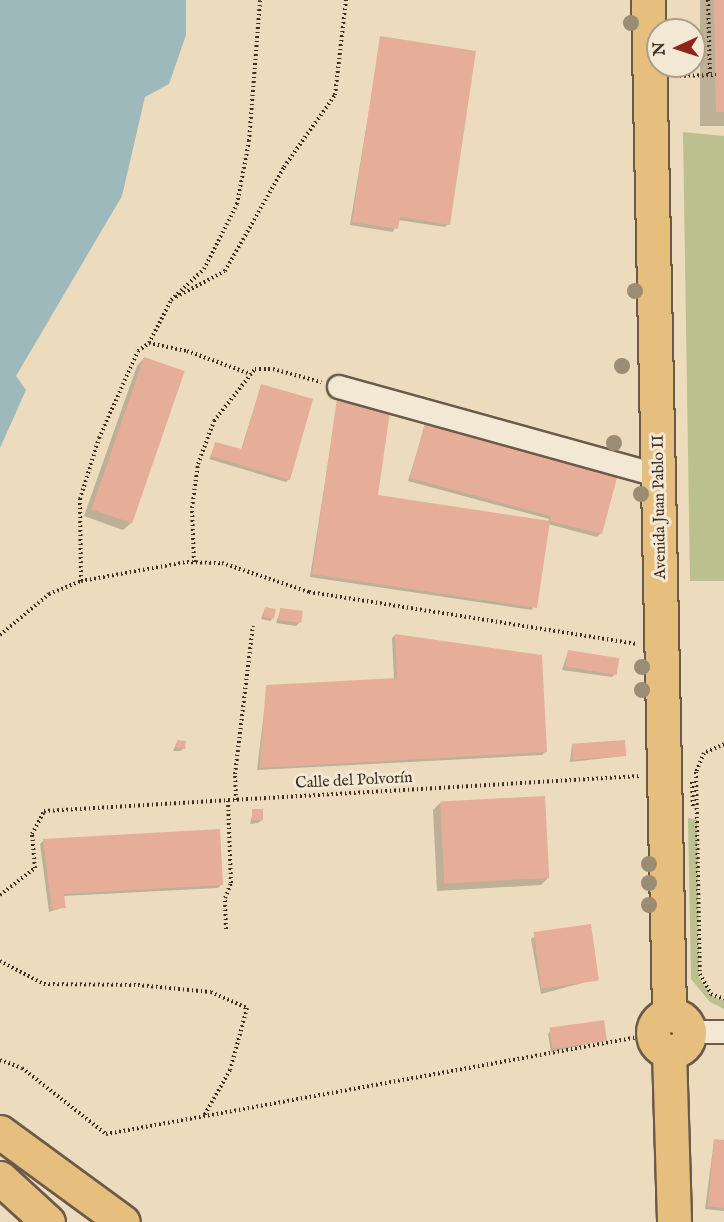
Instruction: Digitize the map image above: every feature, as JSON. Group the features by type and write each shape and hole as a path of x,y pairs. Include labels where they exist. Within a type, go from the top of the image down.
{"highway":[{"name":"Avenida Juan Pablo II","path":"648,0 660,476 674,1222"},
{"path":"0,1132 123,1222"},
{"path":"0,1178 48,1222"},
{"name":"Avenida Juan Pablo II","path":"668,1222 672,1186"}],"street":[{"path":"339,387 660,476"},
{"path":"670,1033 724,1032"}],"path":[{"path":"81,581 80,499 99,438 138,351 149,344 171,300 204,269 237,204 249,141 260,0"},
{"path":"171,300 225,271 284,166 335,95 346,0"},
{"path":"706,75 713,75 708,0"},
{"path":"149,344 187,351 251,374"},
{"path":"195,562 192,508 198,464 213,421 255,369 273,369 339,387"},
{"path":"0,635 49,594 81,581 195,562 244,569 309,592 662,648"},
{"path":"236,800 235,774 253,626"},
{"path":"724,744 713,746 699,761 696,809 700,974 711,994 724,999"},
{"name":"Calle del Polvorín","path":"0,895 35,868 32,834 44,811 665,774"},
{"path":"226,929 225,898 231,883 228,800"},
{"path":"0,961 44,984 138,985 211,992 247,1008 230,1070 204,1116"},
{"path":"0,1060 22,1068 106,1134 670,1033"}],"green space":[{"path":"683,132 724,136 724,581 690,581"},
{"path":"688,818 697,820 699,977 710,995 724,1001 724,1009 710,1002 691,979"}],"water":[{"path":"0,0 186,0 186,35 169,84 145,97 122,196 16,376 26,390 0,448"}],"building":[{"path":"714,0 724,0 724,112 716,112"},
{"path":"380,36 476,51 450,225 400,217 398,229 352,222"},
{"path":"144,357 185,371 132,523 92,509"},
{"path":"261,384 313,399 290,480 211,456 215,442 242,449"},
{"path":"337,398 390,412 378,495 550,521 537,608 312,574"},
{"path":"425,422 618,474 602,534 550,521 551,516 410,478"},
{"path":"265,607 276,609 274,619 263,617"},
{"path":"280,608 303,611 301,623 279,620"},
{"path":"395,634 542,655 547,752 260,768 266,685 397,678"},
{"path":"568,650 619,658 617,675 565,667"},
{"path":"177,740 186,741 185,749 176,748"},
{"path":"625,740 626,756 573,760 572,744"},
{"path":"545,796 549,878 444,883 440,801"},
{"path":"252,809 263,809 263,820 252,820"},
{"path":"220,829 223,885 64,894 66,908 52,909 43,839"},
{"path":"591,924 599,980 541,989 534,932"},
{"path":"604,1020 607,1041 552,1048 550,1028"},
{"path":"714,1139 724,1140 724,1208 708,1206"}]}
